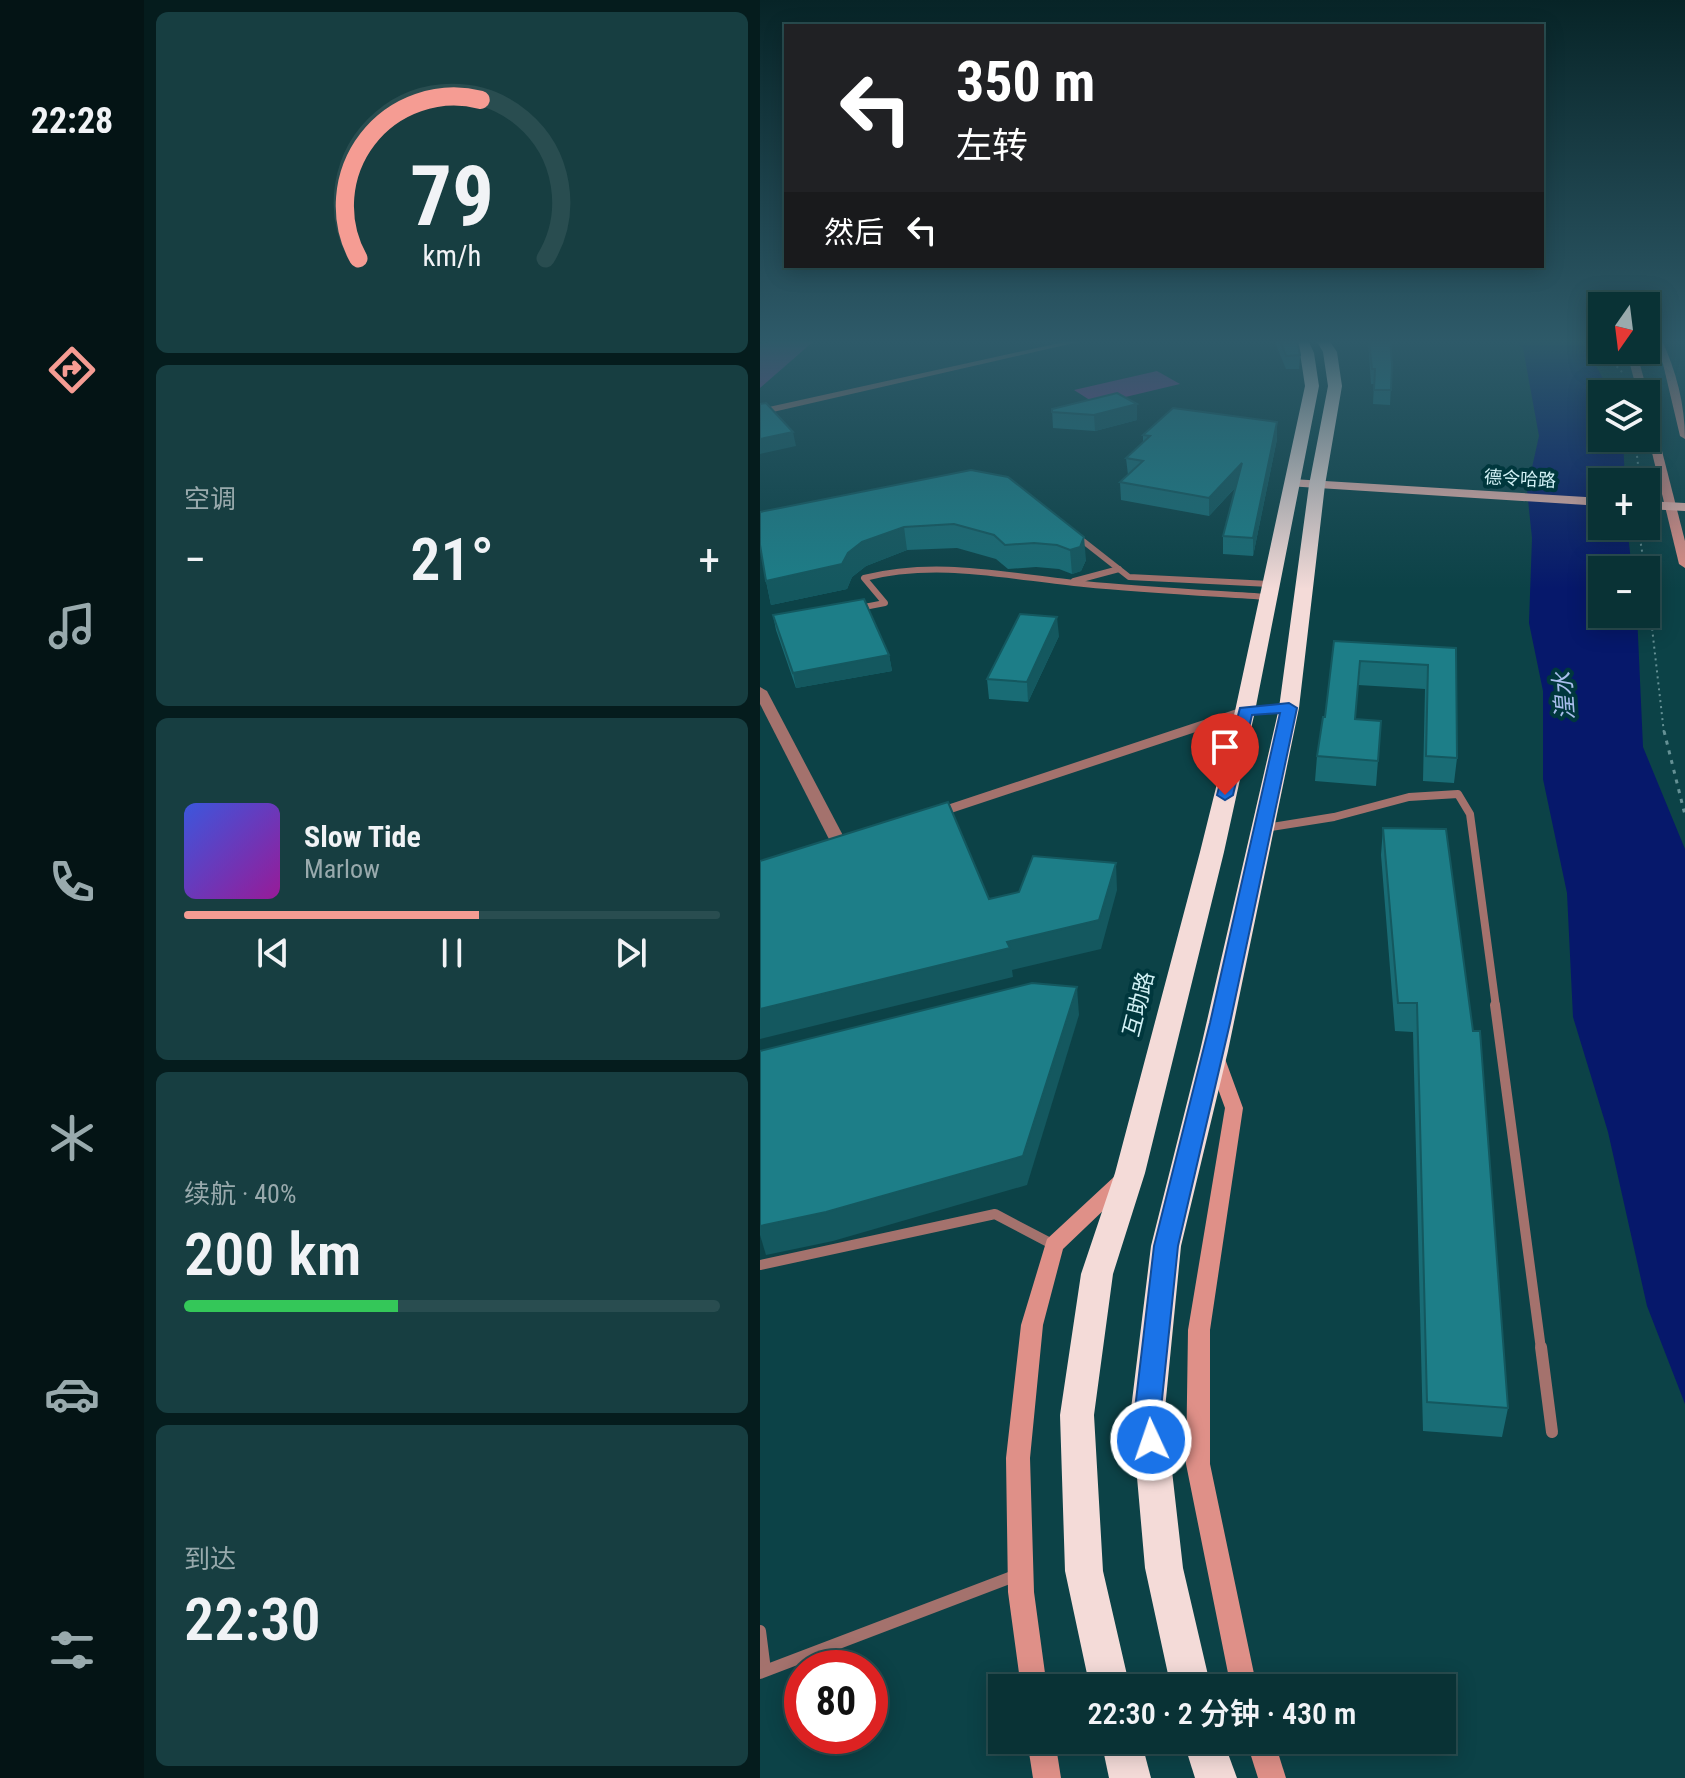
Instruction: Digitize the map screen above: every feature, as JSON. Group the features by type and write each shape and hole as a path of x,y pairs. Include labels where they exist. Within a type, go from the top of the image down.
{"highway":[{"name":"互助路","path":"1107,1674 1084,1571 1077,1415 1097,1274 1130,1173 1245,711 1304,423"},
{"path":"1188,1674 1164,1568 1148,1409 1166,1246 1214,1051 1289,708 1318,479 1328,423"},
{"path":"1124,1754 1130,1778"},
{"path":"1208,1754 1216,1778"}],"main road":[{"path":"1656,452 1685,564"},
{"name":"德令哈路","path":"1293,478 1588,501"},
{"name":"德令哈路","path":"1480,491 1588,494"},
{"path":"1660,503 1685,499"},
{"path":"1660,500 1685,507"},
{"path":"1214,1051 1234,1108 1199,1330 1198,1464 1241,1674"},
{"path":"1032,1674 1020,1574 1018,1458 1032,1325 1054,1245 1130,1173"},
{"path":"1043,1754 1047,1778"},
{"path":"1264,1754 1272,1778"}],"street":[{"path":"760,691 841,845"},
{"path":"915,820 1245,711 1289,708"}],"lane":[{"path":"1071,531 1129,577 1270,591"},
{"path":"856,609 885,603 864,578 929,566 1068,583 1270,591"},
{"path":"1068,583 1119,569"},
{"path":"1264,828 1334,817 1404,795 1458,794 1470,814 1552,1432"},
{"path":"760,1265 995,1214 1054,1245"},
{"path":"760,1631 763,1672 1020,1574"}],"path":[{"path":"1652,628 1665,739 1685,815"}],"water":[{"name":"湟水","path":"1537,423 1588,423 1588,452 1624,452 1624,468 1588,468 1588,540 1629,540 1630,556 1588,556 1588,628 1638,628 1643,747 1685,849 1685,1404 1647,1306 1608,1132 1573,1017 1567,893 1543,779 1543,691 1529,623 1532,538 1527,490 1539,436"}],"building":[{"path":"760,423 785,423 793,432 760,439"},
{"path":"1156,423 1277,423 1253,538 1223,536 1242,463 1209,498 1120,482 1143,461 1126,458 1150,436 1143,435"},
{"path":"971,470 1008,477 1084,537 1080,547 1070,550 1057,545 1034,543 1005,545 994,535 954,524 904,527 862,542 848,553 842,564 766,581 760,545 760,512"},
{"path":"864,599 889,655 793,673 773,615"},
{"path":"1020,614 1057,617 1027,682 987,679"},
{"path":"1334,641 1456,648 1457,758 1426,756 1428,665 1360,661 1355,719 1381,721 1378,761 1317,756"},
{"path":"948,802 989,899 1019,892 1033,856 1116,863 1099,920 1007,942 1010,948 760,1009 760,861"},
{"path":"1383,828 1446,829 1473,1031 1480,1031 1508,1408 1427,1402 1417,1003 1398,1003"},
{"path":"1032,983 1077,987 1023,1156 826,1212 760,1226 760,1051"}],"route":[{"path":"1151,1440 1148,1409 1166,1246 1220,1023 1289,708 1245,711 1225,795"}]}
